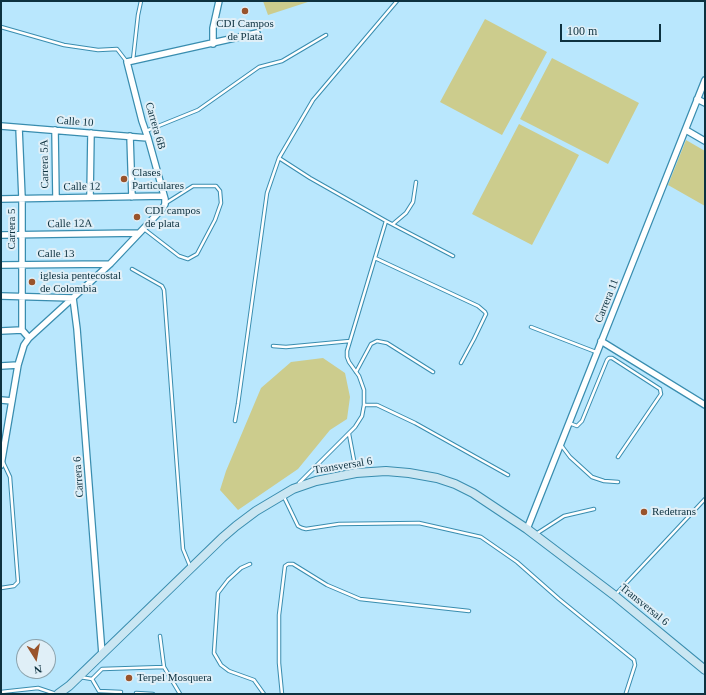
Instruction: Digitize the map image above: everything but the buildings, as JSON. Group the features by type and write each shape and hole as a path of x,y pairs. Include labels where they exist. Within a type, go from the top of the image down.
{"street":[{"path":"213,44 213,28 219,1"},
{"path":"127,62 257,33"},
{"name":"Carrera 6B","path":"127,62 165,199 165,204"},
{"name":"Carrera 11","path":"527,529 705,80"},
{"path":"698,99 705,103"},
{"name":"Calle 10","path":"1,126 130,136 147,135"},
{"name":"Carrera 5","path":"19,128 22,198 22,330"},
{"name":"Carrera 5A","path":"55,130 56,198"},
{"path":"686,130 705,141"},
{"path":"90,133 90,197"},
{"path":"130,136 132,196"},
{"name":"Calle 12","path":"1,199 164,196"},
{"path":"1,463 4,431 24,345 29,338 110,264 163,208 165,204"},
{"name":"Calle 12A","path":"1,235 141,231"},
{"name":"Calle 13","path":"1,265 110,264"},
{"path":"1,296 73,298"},
{"name":"Carrera 6","path":"73,298 77,329 102,654"},
{"path":"1,330 22,330 29,338"},
{"path":"601,341 705,405"},
{"path":"1,366 18,366"},
{"path":"1,400 12,401"},
{"name":"Transversal 6","path":"57,694 69,690 78,677 191,568 236,526 256,511 283,494 316,481 356,473 386,471 404,472 444,480 473,493 527,529 614,595 705,670"}],"lane":[{"path":"133,60 141,1"},
{"path":"235,421 266,193 279,158 313,100 397,1"},
{"path":"1,27 64,45 98,50 117,49 127,62"},
{"path":"147,135 198,110 259,67 282,61 326,35"},
{"path":"279,158 310,178 386,221 453,256"},
{"path":"392,224 406,213 413,202 416,182"},
{"path":"141,231 179,256 188,260 197,254 216,220 221,203 220,190 216,186 193,186 165,204"},
{"path":"293,490 349,434 362,416 364,390 347,357 350,341 386,221"},
{"path":"375,258 478,306 485,312 486,314 461,363"},
{"path":"132,269 162,286 164,290 183,549 191,568"},
{"path":"531,326 596,352"},
{"path":"273,346 350,341"},
{"path":"356,372 371,344 377,341 387,343 433,372"},
{"path":"569,423 577,426 582,421 609,358 612,358 660,389 661,394 618,456"},
{"path":"364,405 377,405 415,423 508,475"},
{"path":"349,434 356,473"},
{"path":"561,445 570,457 592,477 604,481 618,482"},
{"path":"1,463 10,477 18,582 14,586 1,588"},
{"path":"283,494 298,526 306,529 339,524 419,523 481,536 517,562 559,599 634,660 635,665 626,693"},
{"path":"614,595 705,499"},
{"path":"535,535 564,516 594,509"},
{"path":"250,564 241,568 228,580 218,593 214,653 221,665 229,671 254,680 264,694"},
{"path":"282,694 278,663 279,615 285,566 288,564 293,564 327,584 360,598 469,611"},
{"path":"160,636 164,667 180,694"},
{"path":"92,679 102,669 164,667"},
{"path":"78,677 92,679"},
{"path":"92,679 99,691 121,692"},
{"path":"1,692 38,688 57,694"},
{"path":"136,693 153,694"}],"green space":[{"path":"263,1 311,1 268,15"},
{"path":"485,19 547,52 502,135 440,102"},
{"path":"552,58 639,103 608,164 520,119"},
{"path":"519,124 579,155 532,245 472,214"},
{"path":"686,140 705,151 705,206 668,185"},
{"path":"323,358 345,373 350,397 347,419 330,430 298,469 238,510 220,490 226,471 261,388 291,362"}],"place":[{"name":"CDI Campos de Plata","path":"245,11"},
{"name":"Clases Particulares","path":"124,179"},
{"name":"CDI campos de plata","path":"137,217"},
{"name":"iglesia pentecostal de Colombia","path":"32,282"},
{"name":"Redetrans","path":"644,512"},
{"name":"Terpel Mosquera","path":"129,678"}]}
